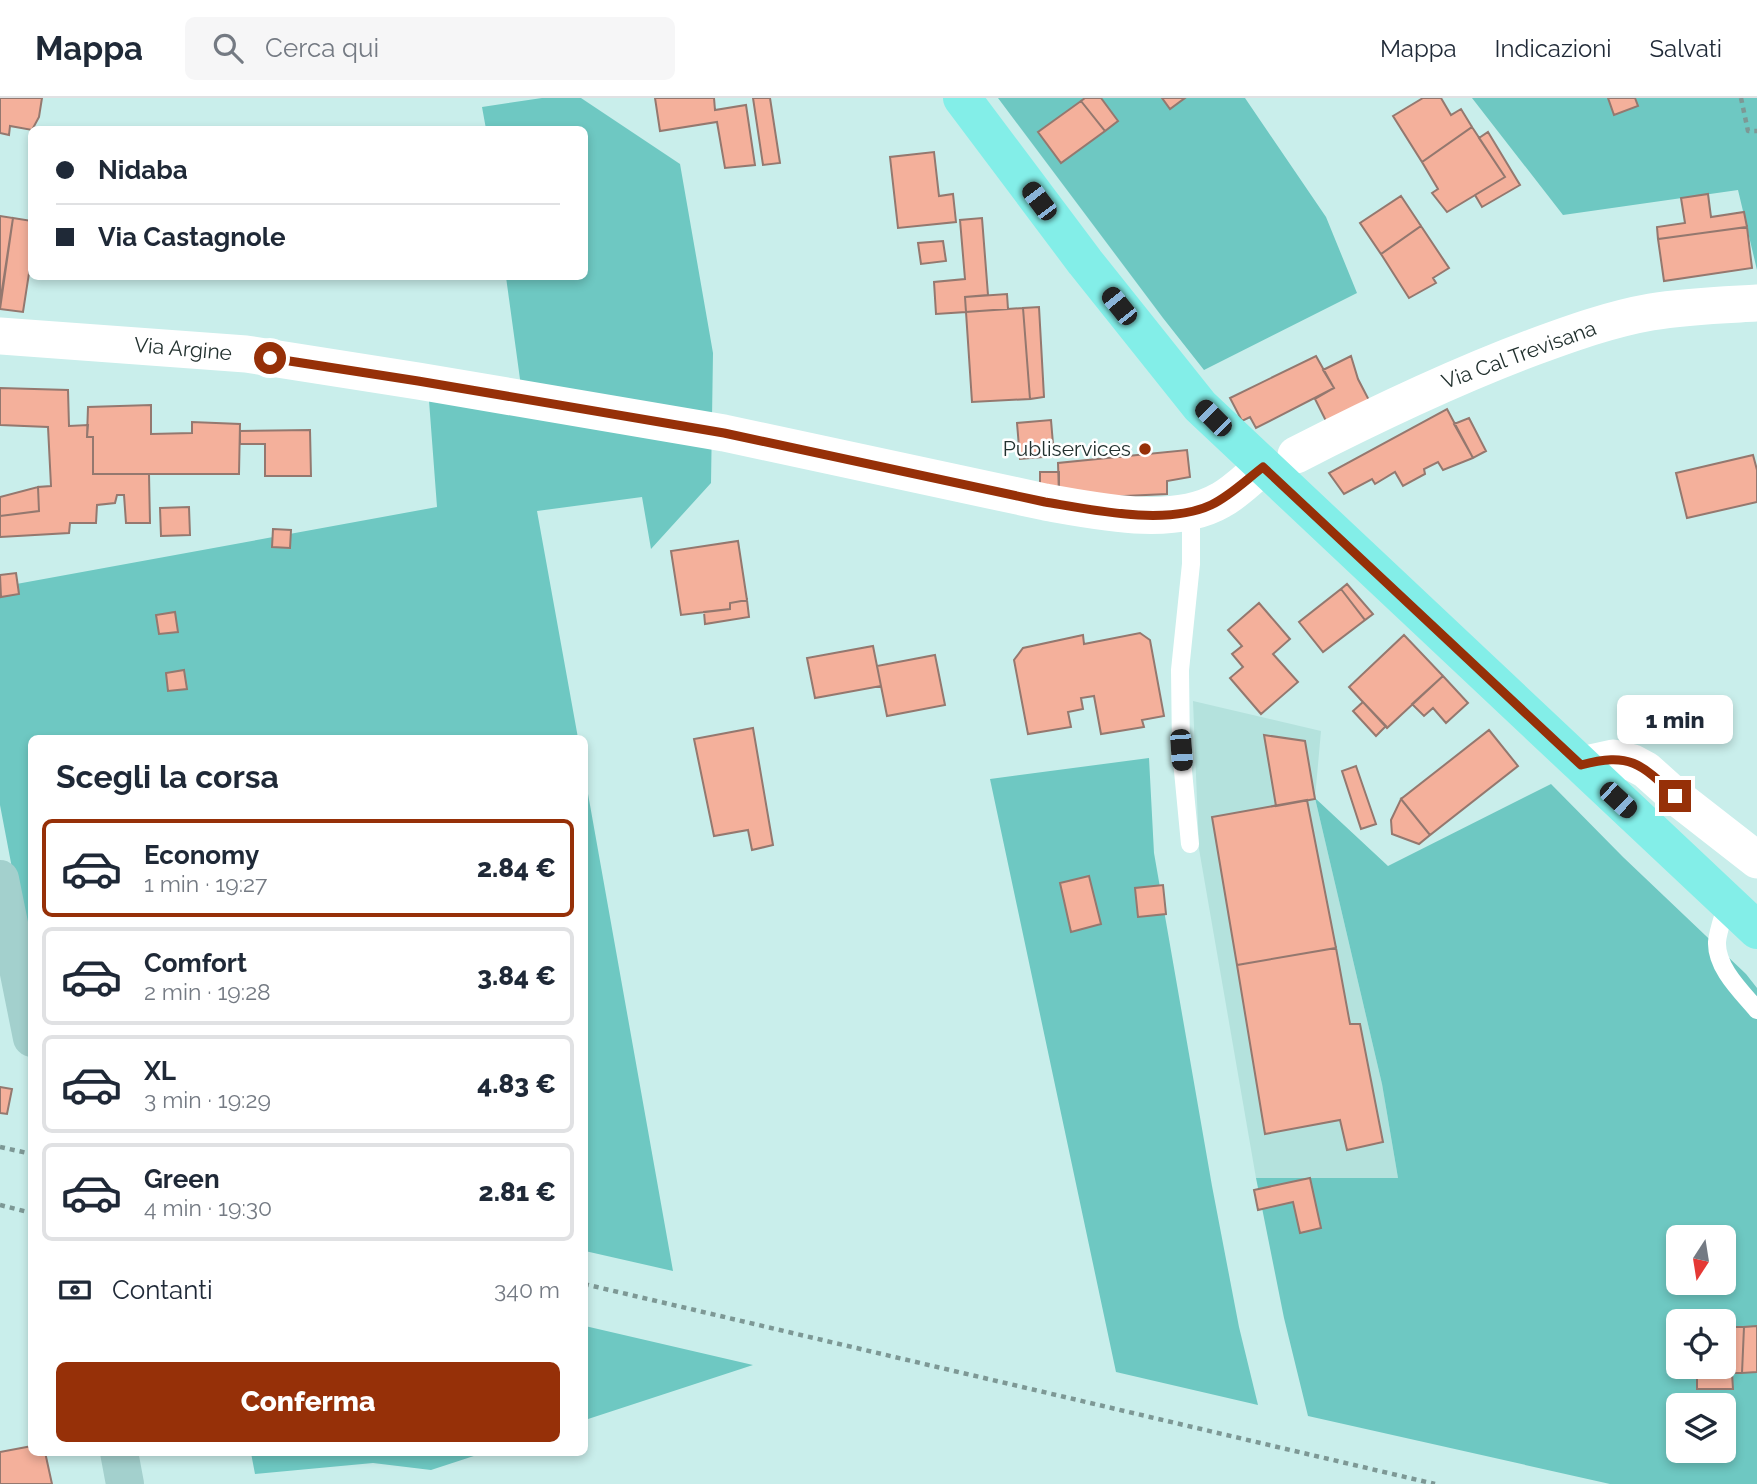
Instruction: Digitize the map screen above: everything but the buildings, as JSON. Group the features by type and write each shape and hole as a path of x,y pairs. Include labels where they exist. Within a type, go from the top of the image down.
{"main road":[{"path":"962,98 1085,262 1200,406 1280,461 1581,765 1757,930"}],"street":[{"name":"Via Cal Trevisana","path":"1191,512 1223,499 1280,461 1401,401 1495,361 1552,340 1651,312 1757,303"},
{"name":"Via Argine","path":"0,336 246,354 724,433 1070,506 1128,513 1191,512"},
{"path":"1581,765 1614,758 1639,766 1757,860"},
{"path":"0,879 28,1018"},
{"path":"120,1456 125,1484"}],"lane":[{"path":"1757,303 1757,316"},
{"path":"1190,844 1181,750 1180,670 1191,564 1191,512"},
{"path":"1727,903 1717,943 1719,955 1730,977 1757,1010"}],"path":[{"path":"1741,98 1748,131 1757,131"},
{"path":"0,1147 28,1153"},
{"path":"0,1205 28,1212"},
{"path":"588,1285 1435,1484"}],"shaded area":[{"path":"542,98 581,98 680,164 713,353 711,483 651,549 642,497 537,511 577,735 28,735 28,952 0,805 0,587 437,507 427,374 523,401 506,280 588,280 588,126 485,126 482,107"},
{"path":"998,98 1245,98 1326,217 1357,293 1204,370"},
{"path":"1472,98 1757,98 1757,270 1738,190 1563,215"},
{"path":"1193,701 1321,731 1315,798 1382,1084 1398,1178 1256,1178 1199,849"},
{"path":"1149,758 1154,853 1212,1186 1239,1327 1258,1405 1116,1372 990,779"},
{"path":"1551,784 1746,974 1757,988 1757,1484 1610,1484 1308,1416 1284,1318 1256,1178 1398,1178 1382,1084 1315,798 1388,866"},
{"path":"588,794 673,1271 588,1252"},
{"path":"588,1327 753,1365 588,1419"},
{"path":"252,1456 474,1456 431,1470 373,1463 255,1474"}],"place":[{"name":"Publiservices","path":"1145,449"}],"route":[{"path":"270,358 724,433 1045,502 1094,510 1167,514 1191,512 1223,499 1263,467 1581,765 1614,758 1623,759 1646,770 1675,796"}]}
